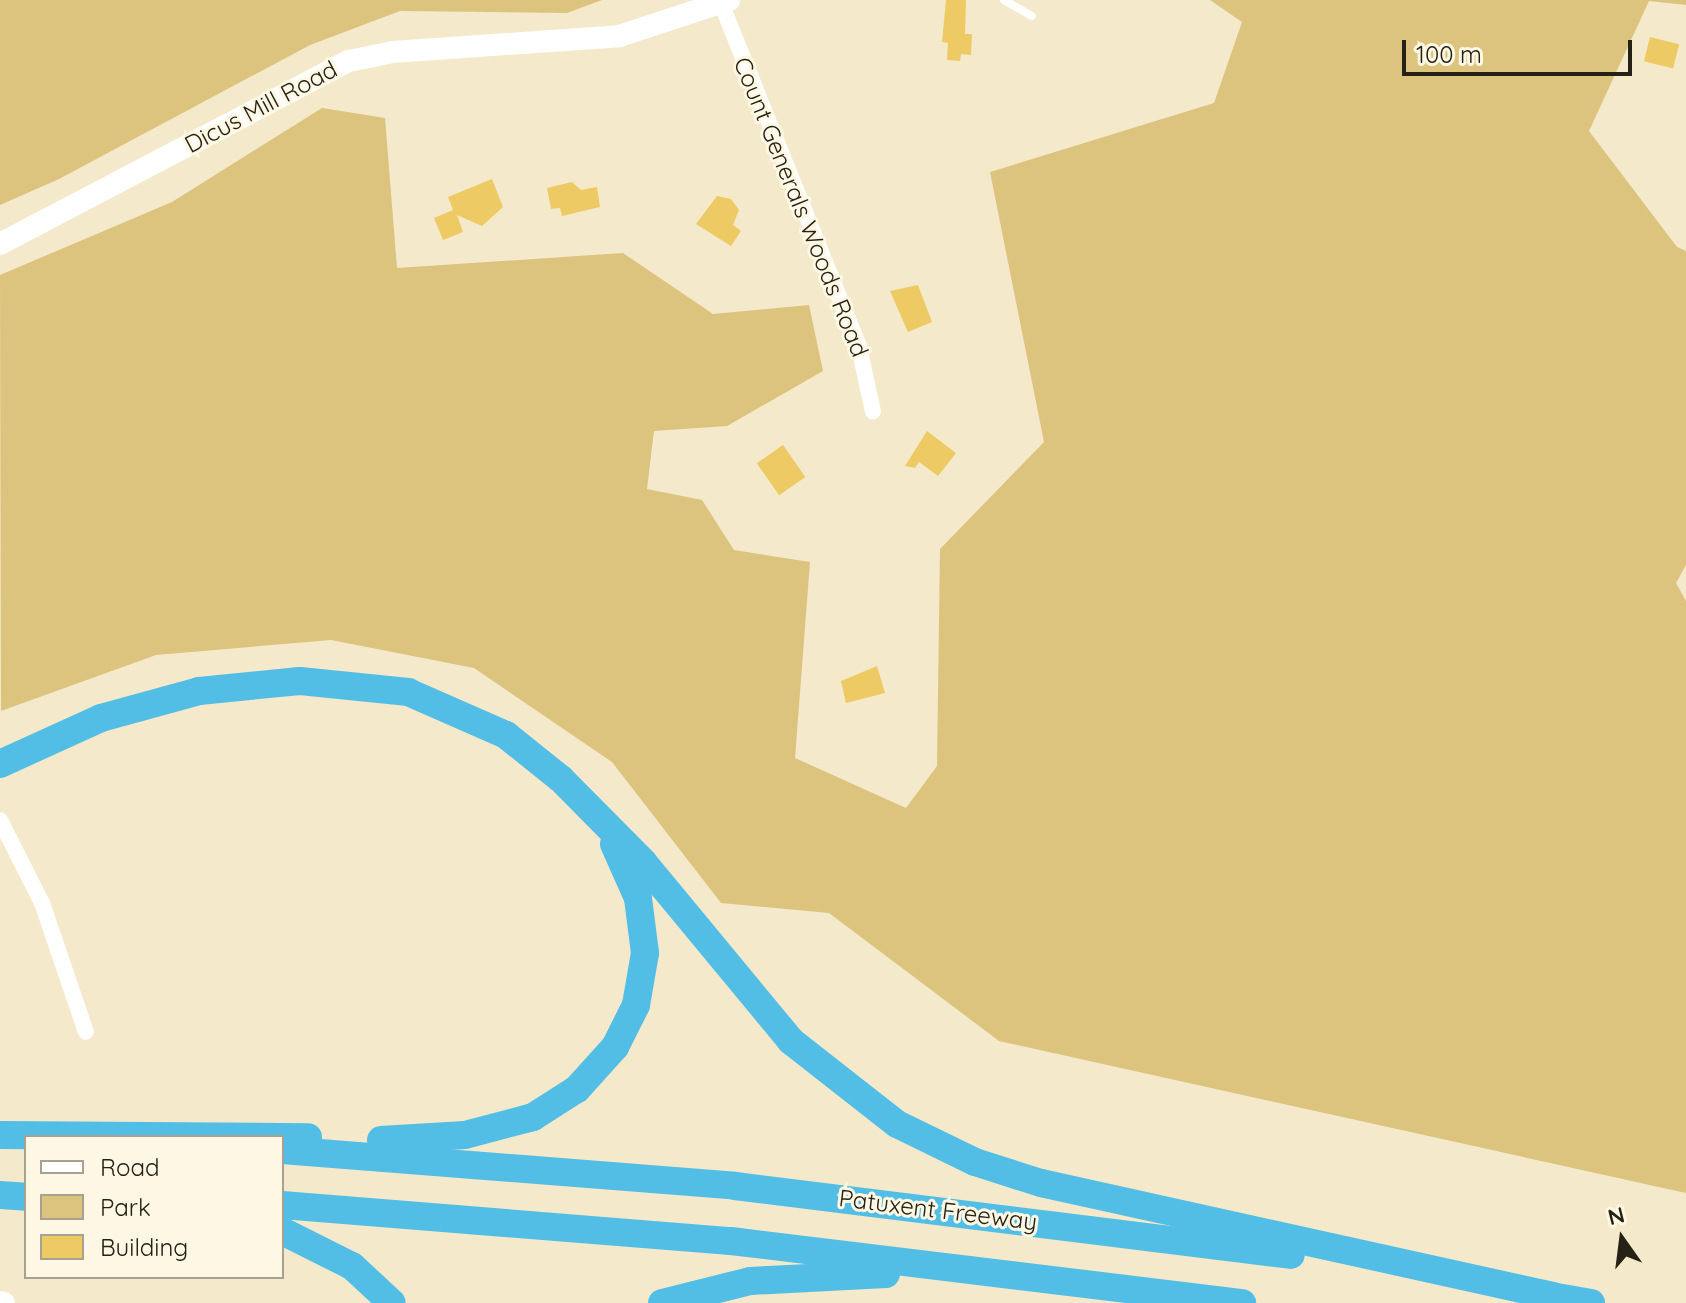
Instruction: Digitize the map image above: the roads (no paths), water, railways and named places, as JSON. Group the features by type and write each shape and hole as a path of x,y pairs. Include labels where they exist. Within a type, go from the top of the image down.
{"highway":[{"path":"0,764 59,734 143,702 252,684 339,681 408,692 479,720 534,756 587,803 643,862 791,1041 858,1098 939,1147 1041,1183 1553,1296"},
{"path":"284,1138 422,1140 507,1126 554,1105 577,1089 615,1047 636,1005 644,966 638,898 616,848 587,803"},
{"path":"0,1135 24,1135"},
{"path":"0,1135 24,1136"},
{"name":"Patuxent Freeway","path":"284,1150 705,1183 947,1210 1226,1245 1591,1303"},
{"path":"0,1195 24,1197"},
{"path":"284,1205 731,1241 1231,1301"},
{"path":"284,1232 352,1266 392,1303"},
{"path":"662,1303 750,1281 851,1274 1231,1301"}],"street":[{"name":"Dicus Mill Road","path":"0,244 349,61 393,52 619,36 725,2"},
{"name":"Count Generals Woods Road","path":"725,2 859,347 873,412"},
{"path":"0,820 47,915 86,1032"}],"lane":[{"path":"1004,0 1032,16"}]}
